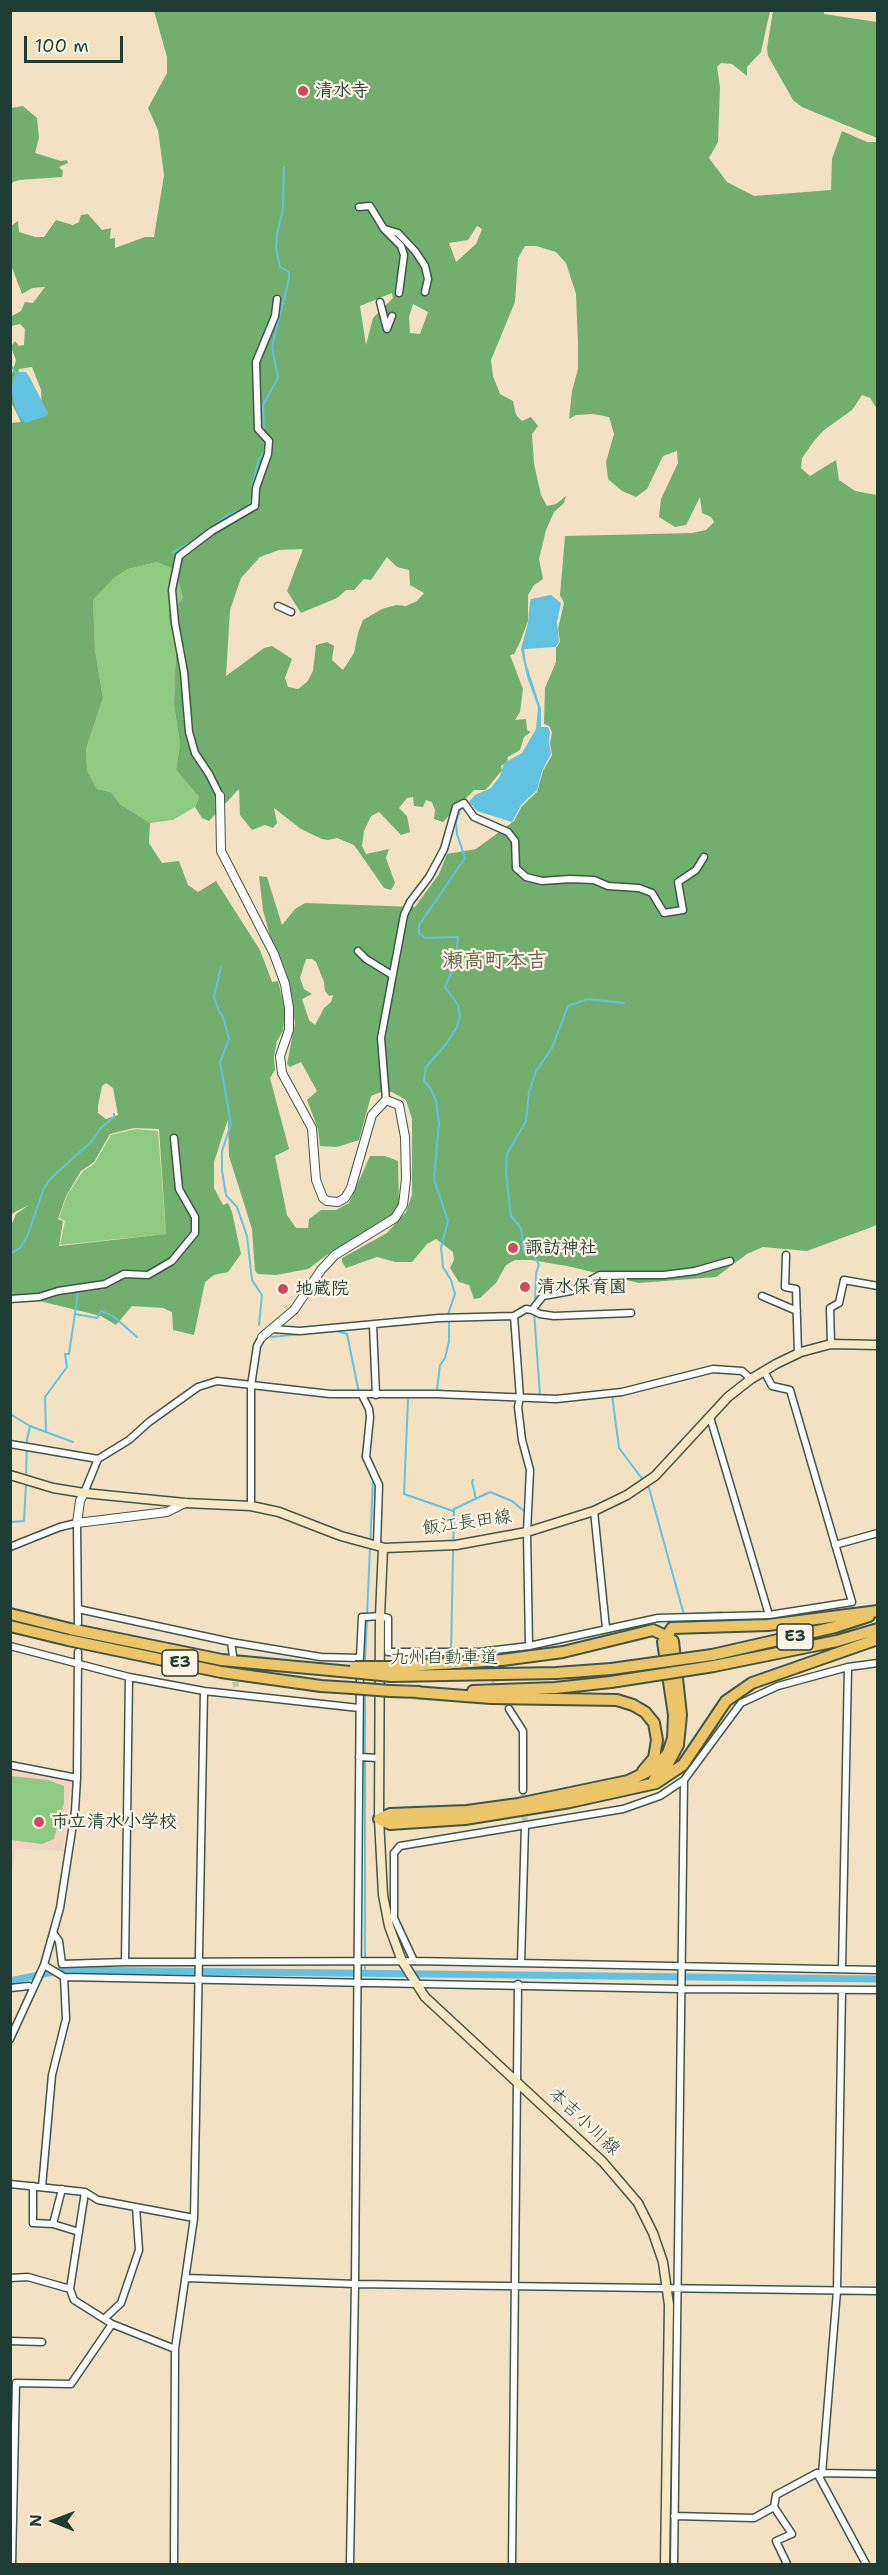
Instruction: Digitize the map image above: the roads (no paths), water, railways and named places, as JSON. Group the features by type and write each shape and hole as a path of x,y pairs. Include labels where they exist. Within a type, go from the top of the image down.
{"highway":[{"path":"378,1819 390,1814 467,1811 518,1804 628,1781 655,1768 668,1754 673,1738 674,1715 663,1642 672,1629 768,1625 878,1612"},
{"name":"九州自動車道","path":"10,1626 221,1672 321,1686 414,1692 505,1690 611,1682 713,1660 835,1627 878,1612"},
{"name":"九州自動車道","path":"10,1614 210,1658 278,1667 354,1666 391,1671 544,1674 713,1660 837,1641 878,1629"},
{"path":"391,1671 563,1652 653,1630 673,1641 681,1715 678,1745 666,1767 654,1780 641,1787"},
{"path":"378,1819 390,1824 465,1820 518,1812 656,1783 683,1765 726,1701 752,1683 878,1639"},
{"path":"414,1692 491,1698 617,1700 633,1705 645,1712 654,1723 657,1740 654,1758 646,1769 628,1781"}],"main road":[{"name":"飯江長田線","path":"10,1474 53,1488 84,1493 185,1503 251,1506 279,1512 341,1536 380,1546 456,1545 527,1532 594,1511 627,1495 655,1476 728,1398 751,1378 798,1353 831,1344 878,1345"},
{"name":"本吉小川線","path":"380,1546 378,1819 383,1895 389,1926 402,1961 415,1983 438,2010 603,2162 628,2190 653,2233 663,2262 668,2289 665,2565"}],"street":[{"path":"359,207 370,206 384,229 401,246 404,255 399,292"},
{"path":"384,229 398,233 425,266 428,279 425,292"},
{"path":"277,299 275,316 256,362 258,429 269,441 268,454 256,489 255,506 212,531 178,556 172,590 175,623 184,672 189,732 195,753 220,796 221,851 274,954 285,984 289,1008 289,1030 280,1056 282,1073 312,1128 318,1188 327,1202 338,1202 345,1198 351,1188 372,1115 386,1100 381,1038 404,915 410,902 429,877 448,838 456,807 464,802 474,817 508,832 515,841 516,868 526,877 542,881 594,880 608,886 639,888 652,893 664,913 683,910 678,882 696,870 704,857"},
{"path":"380,302 387,329 393,316"},
{"path":"278,606 291,612"},
{"path":"358,951 366,959 392,975"},
{"path":"251,1506 251,1386 257,1346 262,1337 294,1310 328,1262 343,1249 395,1218 403,1205 406,1179 403,1118 399,1105 386,1100"},
{"path":"10,1299 39,1297 57,1291 105,1284 124,1274 148,1275 172,1261 195,1233 195,1217 179,1190 174,1138"},
{"path":"786,1255 785,1287 796,1289 798,1353"},
{"path":"532,1310 543,1296 571,1291 600,1275 664,1275 695,1271 730,1261"},
{"path":"831,1344 830,1308 839,1303 844,1280 878,1286"},
{"path":"762,1296 797,1311"},
{"path":"273,1329 300,1331 439,1318 514,1316 526,1309 554,1316 631,1313"},
{"path":"514,1316 520,1398 518,1407 522,1440 530,1470 527,1532 529,1646"},
{"path":"373,1325 376,1395"},
{"path":"78,1623 77,1523 84,1493 98,1459 129,1440 149,1422 198,1387 217,1381 330,1394 436,1394 556,1399 622,1392 713,1369 742,1371 751,1378"},
{"path":"350,2565 359,1963 359,1708 354,1666 362,1617 388,1618 388,1652 479,1652 529,1646 658,1618 769,1615 852,1602 790,1390 772,1386 764,1371"},
{"path":"362,1395 370,1417 366,1456 380,1485 380,1546"},
{"path":"710,1417 769,1615"},
{"path":"10,1444 98,1459"},
{"path":"10,1547 60,1527 167,1512 185,1503"},
{"path":"594,1511 606,1628"},
{"path":"835,1545 878,1533"},
{"path":"78,1609 231,1642 321,1657 354,1666"},
{"path":"231,1642 232,1656"},
{"path":"10,1646 129,1677 204,1691 359,1708"},
{"path":"10,2039 46,1966 54,1934 75,1811 78,1652"},
{"path":"479,1652 484,1661"},
{"path":"414,1961 394,1918 394,1853 400,1846 623,1809 660,1796 684,1780 741,1703 778,1686 849,1667 878,1663"},
{"path":"842,1969 849,1667"},
{"path":"126,1962 129,1677"},
{"path":"236,1687 237,1695"},
{"path":"174,2565 175,2349 194,2218 201,1963 204,1691"},
{"path":"510,1709 523,1731 523,1790"},
{"path":"359,1757 378,1758"},
{"path":"10,1765 77,1778"},
{"path":"674,2565 684,1780"},
{"path":"521,1963 525,1826"},
{"path":"54,1934 59,1941 62,1964 414,1961 878,1970"},
{"path":"46,1966 64,1977 518,1984 681,1989 878,1990"},
{"path":"42,2187 52,2075 66,2019 64,1977"},
{"path":"512,2565 519,2083 518,1984"},
{"path":"10,1988 29,1986"},
{"path":"842,1990 837,2291 819,2474 866,2565"},
{"path":"10,2184 85,2192 98,2200 194,2218"},
{"path":"33,2186 33,2223 53,2224 79,2232"},
{"path":"53,2224 62,2189"},
{"path":"85,2192 70,2289 74,2300 112,2324 175,2349"},
{"path":"104,2319 120,2303 139,2250 136,2207"},
{"path":"10,2278 28,2277 70,2289"},
{"path":"187,2278 355,2284 878,2291"},
{"path":"12,2565 16,2383 71,2384 112,2324"},
{"path":"10,2341 42,2342"},
{"path":"788,2565 776,2541 792,2534 774,2507 776,2494 819,2474 878,2474"},
{"path":"674,2517 754,2517 774,2507"}],"water":[{"path":"18,372 26,372 30,378 48,413 46,416 25,423 17,414 11,391 14,376"},
{"path":"551,595 561,603 557,622 559,642 555,647 524,649 526,663 541,709 541,727 548,727 550,732 551,754 542,771 537,790 521,805 512,822 477,811 469,802 475,795 491,788 500,776 504,763 522,753 536,729 538,707 527,677 521,649 531,599"}],"waterway":[{"path":"264,433 263,405 278,378 272,347 289,279 289,272 280,267 276,248 283,209 284,167"},
{"path":"10,364 16,373"},
{"path":"173,552 196,539 229,514 245,509 251,502 252,486 259,459 265,451 264,439"},
{"path":"448,1314 455,1294 451,1280 443,1267 441,1248 448,1221 434,1180 439,1123 436,1101 431,1089 424,1081 426,1067 446,1044 457,1027 460,1016 458,1005 445,987 455,965 458,937 425,938 419,933 419,925 465,858 457,834 456,822 460,810 470,804"},
{"path":"221,967 214,997 229,1039 220,1062 231,1124 222,1151 222,1171 226,1195 237,1207 247,1236 252,1280 262,1295 259,1325"},
{"path":"535,1303 536,1273 539,1265 534,1255 524,1252 521,1228 511,1216 506,1173 507,1154 526,1121 529,1092 536,1071 552,1048 568,1006 588,999 624,1003"},
{"path":"10,1254 20,1248 27,1237 44,1188 50,1179 91,1142 101,1128 114,1117 114,1114"},
{"path":"30,1426 46,1432 45,1397 67,1367 65,1354 69,1354 78,1293"},
{"path":"75,1314 97,1318 101,1311 113,1316 137,1337"},
{"path":"534,1311 540,1396"},
{"path":"449,1320 449,1341 445,1358 440,1365 437,1390 451,1392"},
{"path":"333,1330 347,1334 359,1393"},
{"path":"271,1337 301,1334"},
{"path":"574,1394 592,1392"},
{"path":"612,1395 619,1448 649,1488 684,1615 686,1614"},
{"path":"408,1400 404,1494 453,1511"},
{"path":"10,1414 30,1426 27,1440 26,1477"},
{"path":"46,1432 73,1442"},
{"path":"364,1446 362,1457 366,1463"},
{"path":"365,1662 373,1479"},
{"path":"473,1480 476,1499"},
{"path":"10,1522 24,1521 26,1483"},
{"path":"451,1652 454,1509 490,1492 512,1501 524,1511"},
{"path":"692,1614 722,1612"},
{"path":"365,1692 365,1973"},
{"path":"10,1981 62,1970 878,1979"}],"tunnel":[{"path":"484,1661 509,1709"},
{"path":"234,1673 236,1687"},
{"path":"523,1790 525,1826"}],"place":[{"name":"清水寺","path":"303,91"},
{"name":"諏訪神社","path":"513,1248"},
{"name":"清水保育園","path":"525,1287"},
{"name":"地蔵院","path":"283,1289"},
{"name":"市立清水小学校","path":"39,1822"}],"district":[{"name":"瀬高町本吉","path":"495,962"}]}
